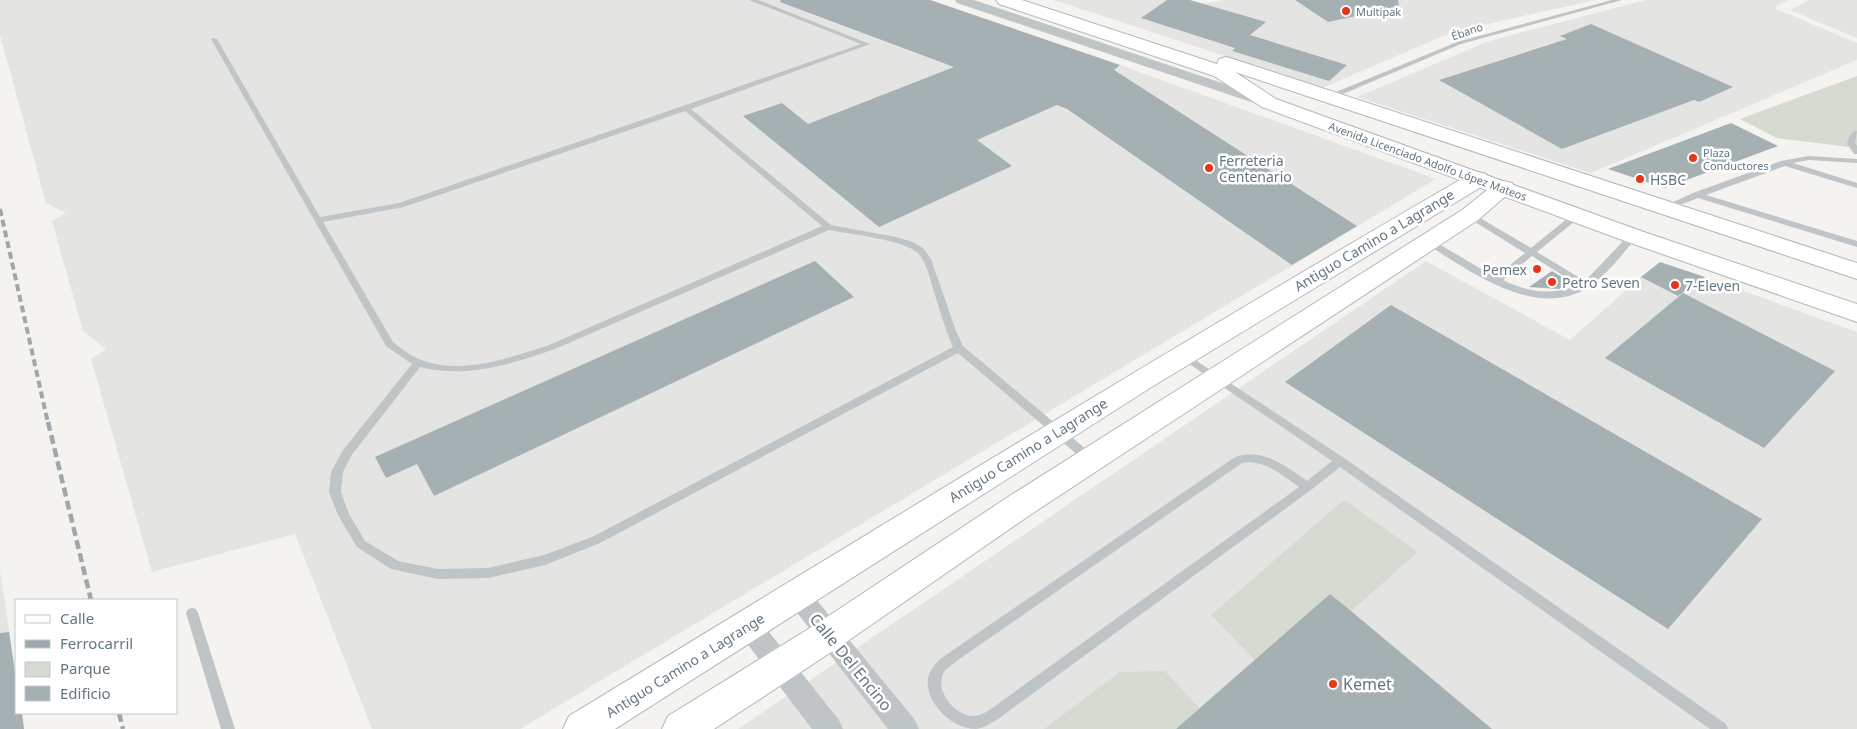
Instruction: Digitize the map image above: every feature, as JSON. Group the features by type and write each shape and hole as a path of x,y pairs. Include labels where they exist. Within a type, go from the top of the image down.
{"main road":[{"name":"Avenida Licenciado Adolfo López Mateos","path":"1005,0 1221,72 1268,103 1379,145 1492,180 1633,236 1857,313"},
{"name":"Avenida Licenciado Adolfo López Mateos","path":"1035,0 1857,271"},
{"path":"1221,72 1308,97 1328,97 1379,145"},
{"path":"1407,123 1429,142 1492,180 1509,174 1532,178 1668,222 1745,235"},
{"name":"Antiguo Camino a Lagrange","path":"681,729 830,634 1018,506 1470,215 1492,180"},
{"name":"Antiguo Camino a Lagrange","path":"582,729 1183,355 1389,230 1492,180"},
{"path":"1633,236 1667,234 1719,244 1780,260 1857,284"}],"street":[{"path":"962,0 1268,103"},
{"name":"Calle Del Encino","path":"797,594 905,729"},
{"path":"748,625 829,729"}],"lane":[{"path":"318,220 401,206 867,44 752,0"},
{"name":"Ébano","path":"1328,97 1459,44 1492,33 1619,0"},
{"path":"214,39 389,344 403,355 418,363 442,368 475,368 512,361 552,347 828,227"},
{"path":"686,108 828,227 896,240 920,250 927,259 951,331 959,348 1091,460"},
{"path":"1857,134 1853,137 1852,143 1857,152"},
{"path":"1664,208 1783,162 1809,158 1857,161"},
{"path":"1783,162 1857,186"},
{"path":"1696,196 1857,244"},
{"path":"1470,215 1586,285"},
{"path":"1496,281 1577,215"},
{"path":"1429,242 1496,281 1524,292 1552,297 1564,296 1586,285 1633,236"},
{"path":"418,363 347,453 337,472 335,492 344,515 361,544 395,565 438,574 488,573 545,560 596,540 959,348"},
{"path":"1183,355 1340,461 1721,729"},
{"path":"1307,487 1260,457 1252,456 1240,460 953,656 943,664 935,677 934,687 937,696 954,715 963,721 977,723 993,715 1307,487 1340,461"},
{"path":"192,613 228,729"}],"shaded area":[{"path":"0,0 930,0 1120,65 1436,179 520,729 372,729 295,534 152,572 91,359 106,349 83,331 52,221 66,213 46,203 0,35"},
{"path":"1054,0 1188,0 1202,4 1224,0 1596,0 1455,31 1322,88"},
{"path":"1646,0 1788,0 1774,8 1857,43 1857,60 1591,173 1357,97 1489,41"},
{"path":"1810,0 1857,0 1857,38 1790,10"},
{"path":"1426,261 1570,340 1641,277 1678,296 1705,277 1857,332 1857,729 738,729"},
{"path":"0,570 15,671 15,714 21,714 24,729 0,729"}],"green space":[{"path":"1857,76 1857,148 1777,138 1740,119"},
{"path":"1344,500 1418,552 1351,611 1255,660 1211,615"},
{"path":"1165,671 1200,709 1176,729 1044,729 1120,672"}],"building":[{"path":"781,0 930,0 1120,65 1114,70 1357,226 1292,265 1067,109 1057,105 977,140 1012,166 879,227 743,116 782,103 808,124 954,67 780,2"},
{"path":"1167,0 1190,0 1266,22 1250,35 1347,65 1329,81 1232,51 1235,48 1141,18"},
{"name":"Multipak","path":"1295,0 1398,0 1399,7 1328,22"},
{"path":"1591,24 1733,87 1699,102 1694,100 1562,149 1439,80 1567,39 1560,36"},
{"name":"Plaza Conductores","path":"1731,123 1778,146 1665,188 1608,169"},
{"path":"815,261 854,297 434,496 417,464 386,478 375,457"},
{"name":"7-Eleven","path":"1660,262 1705,277 1678,296 1641,277"},
{"path":"1552,271 1568,281 1559,289 1529,287"},
{"path":"1683,293 1835,371 1764,448 1605,358"},
{"path":"1391,305 1762,519 1668,629 1285,382"},
{"name":"Kemet","path":"1330,594 1351,611 1492,729 1176,729"},
{"path":"9,632 15,671 15,714 22,714 24,729 0,729 0,633"}],"railway":[{"path":"0,209 48,423"},
{"path":"48,422 91,599"},
{"path":"119,714 123,729"}],"place":[{"name":"Multipak","path":"1346,11"},
{"name":"Plaza Conductores","path":"1693,158"},
{"name":"Ferreteria Centenario","path":"1209,168"},
{"name":"HSBC","path":"1640,179"},
{"name":"Pemex","path":"1537,269"},
{"name":"Petro Seven","path":"1552,282"},
{"name":"7-Eleven","path":"1675,285"},
{"name":"Kemet","path":"1333,684"}]}
